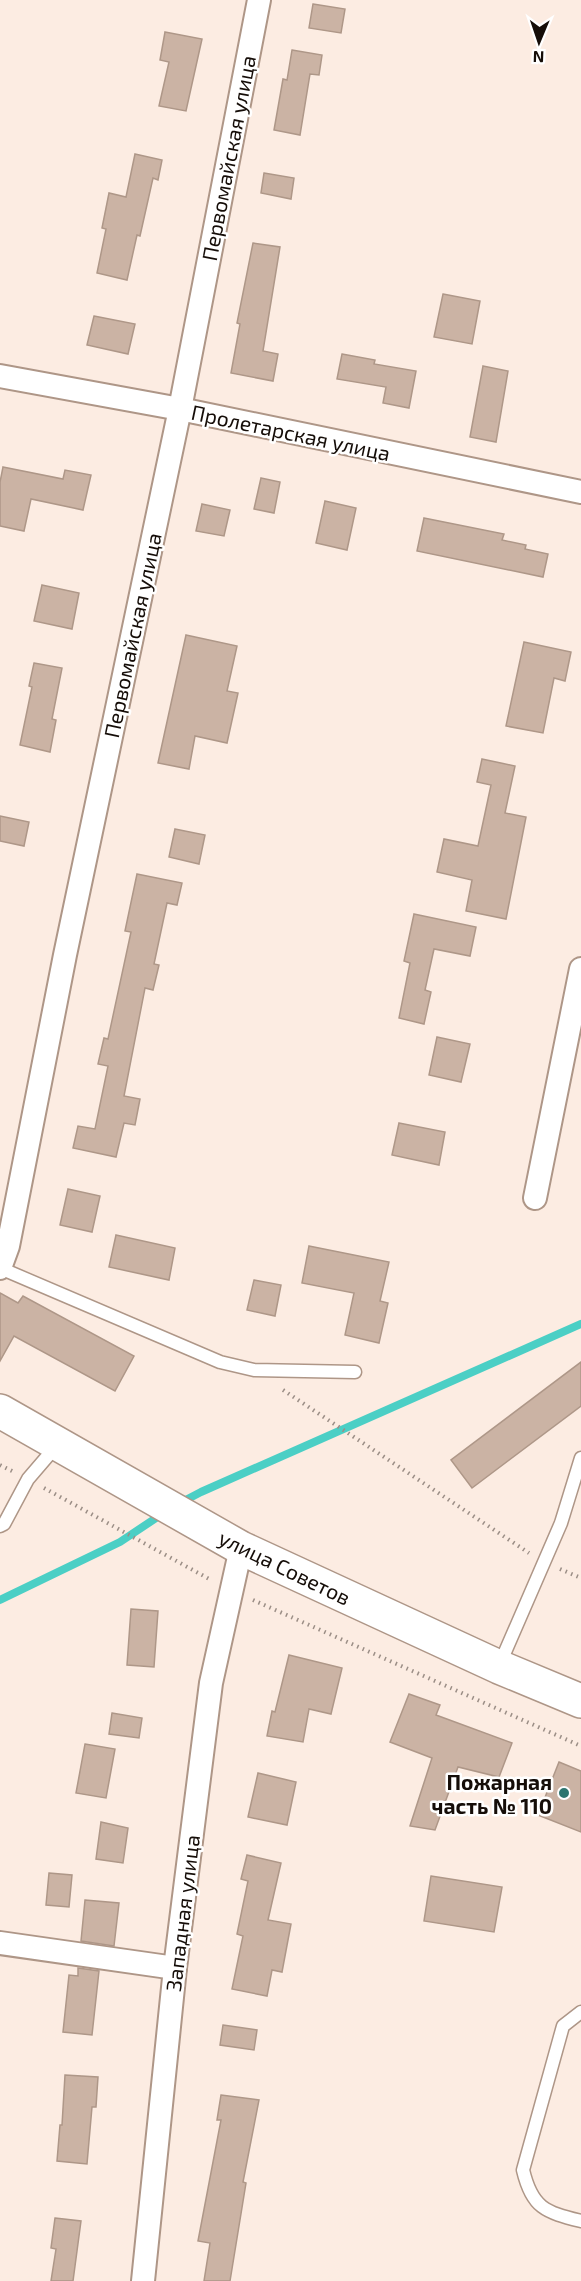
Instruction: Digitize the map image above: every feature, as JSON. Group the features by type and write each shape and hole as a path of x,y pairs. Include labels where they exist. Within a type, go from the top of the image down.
{"main road":[{"name":"улица Советов","path":"0,1411 241,1548 499,1667 581,1701"}],"street":[{"name":"Первомайская улица","path":"0,1268 8,1246 65,955 180,409 259,0"},
{"name":"Пролетарская улица","path":"0,376 180,409 581,492"},
{"path":"535,1198 581,969"},
{"name":"Западная улица","path":"143,2281 175,1968 211,1683 241,1548"},
{"path":"0,1943 175,1968"}],"lane":[{"path":"0,1268 219,1362 254,1370 355,1372"},
{"path":"0,1526 4,1524 28,1479 58,1443"},
{"path":"499,1667 561,1522 581,1458"},
{"path":"581,2012 563,2026 524,2170 528,2190 542,2207 562,2217 581,2221"}],"path":[{"path":"254,1370 544,1562 581,1578"},
{"path":"0,1465 231,1591 581,1746"}],"building":[{"path":"313,4 345,9 341,33 309,28"},
{"path":"165,32 202,39 186,111 159,106 169,62 160,60"},
{"path":"292,50 322,55 319,75 310,74 300,135 274,130 283,79 287,80"},
{"path":"135,154 162,160 158,180 153,178 127,280 97,273 106,229 102,228 109,193 126,197"},
{"path":"264,173 294,178 291,199 261,193"},
{"path":"253,243 280,247 263,351 278,354 273,381 231,373 240,324 237,323"},
{"path":"443,294 480,301 472,344 434,337"},
{"path":"94,316 135,324 128,354 87,345"},
{"path":"342,354 375,360 374,364 416,371 409,408 383,403 386,387 337,379"},
{"path":"483,366 508,371 496,442 470,437"},
{"path":"3,467 63,479 65,470 91,475 83,510 31,499 24,531 0,526 0,482"},
{"path":"261,478 280,482 274,513 254,509"},
{"path":"325,501 356,508 347,550 316,543"},
{"path":"202,504 230,510 224,536 196,531"},
{"path":"424,518 504,534 502,540 526,545 525,549 548,554 543,577 417,551"},
{"path":"42,585 79,593 72,629 34,621"},
{"path":"186,635 237,646 227,691 238,693 227,743 195,736 189,769 158,763"},
{"path":"524,642 571,652 565,681 554,678 543,733 506,726"},
{"path":"34,663 62,668 52,719 56,720 50,752 20,745 32,687 29,686"},
{"path":"482,759 515,766 505,813 526,817 506,919 466,911 472,880 437,872 444,839 478,846 491,785 477,782"},
{"path":"0,816 29,822 24,846 0,841"},
{"path":"175,829 205,835 199,864 169,857"},
{"path":"137,874 182,883 177,905 167,903 154,964 159,965 153,990 145,988 124,1096 140,1099 135,1125 124,1123 116,1157 73,1148 78,1126 95,1129 108,1066 98,1064 104,1038 108,1039 131,932 125,931"},
{"path":"414,914 476,927 470,956 434,949 425,990 431,992 424,1024 399,1018 410,963 404,961"},
{"path":"437,1037 470,1044 461,1082 429,1075"},
{"path":"399,1123 445,1132 439,1165 392,1155"},
{"path":"68,1189 100,1196 92,1232 60,1225"},
{"path":"116,1235 175,1248 169,1280 109,1267"},
{"path":"309,1246 389,1262 380,1301 388,1303 379,1343 345,1335 354,1293 302,1283"},
{"path":"254,1280 281,1285 275,1316 247,1310"},
{"path":"0,1293 18,1303 23,1296 134,1356 115,1391 14,1336 0,1361"},
{"path":"581,1362 581,1406 472,1488 451,1460"},
{"path":"131,1609 158,1611 154,1667 127,1665"},
{"path":"289,1655 342,1668 331,1714 309,1709 303,1742 267,1736"},
{"path":"409,1694 440,1705 436,1715 512,1743 499,1777 458,1767 435,1830 410,1826 432,1758 390,1742"},
{"path":"112,1713 142,1718 139,1738 109,1734"},
{"path":"85,1744 115,1749 106,1798 76,1793"},
{"name":"Пожарная часть № 110","path":"559,1762 581,1771 581,1832 538,1815"},
{"path":"258,1773 296,1782 287,1825 248,1817"},
{"path":"101,1822 128,1828 123,1863 96,1859"},
{"path":"247,1855 281,1863 268,1920 291,1924 282,1972 272,1970 267,1996 232,1989 243,1936 237,1934 248,1881 241,1879"},
{"path":"49,1873 72,1875 69,1907 46,1905"},
{"path":"431,1876 502,1887 494,1932 424,1921"},
{"path":"85,1900 119,1903 114,1946 81,1941"},
{"path":"78,1968 99,1971 92,2035 63,2032 69,1975 78,1976"},
{"path":"223,2025 257,2030 254,2050 220,2045"},
{"path":"65,2075 98,2077 96,2107 92,2107 87,2164 57,2161"},
{"path":"221,2095 259,2100 243,2182 246,2183 230,2281 204,2281 210,2243 198,2241 221,2120 217,2120"},
{"path":"55,2218 81,2221 73,2281 51,2281 56,2249 51,2248"}],"waterway":[{"path":"180,1503 581,1324"},
{"path":"0,1600 120,1542 162,1514"}],"place":[{"name":"Пожарная часть № 110","path":"564,1793"}]}
